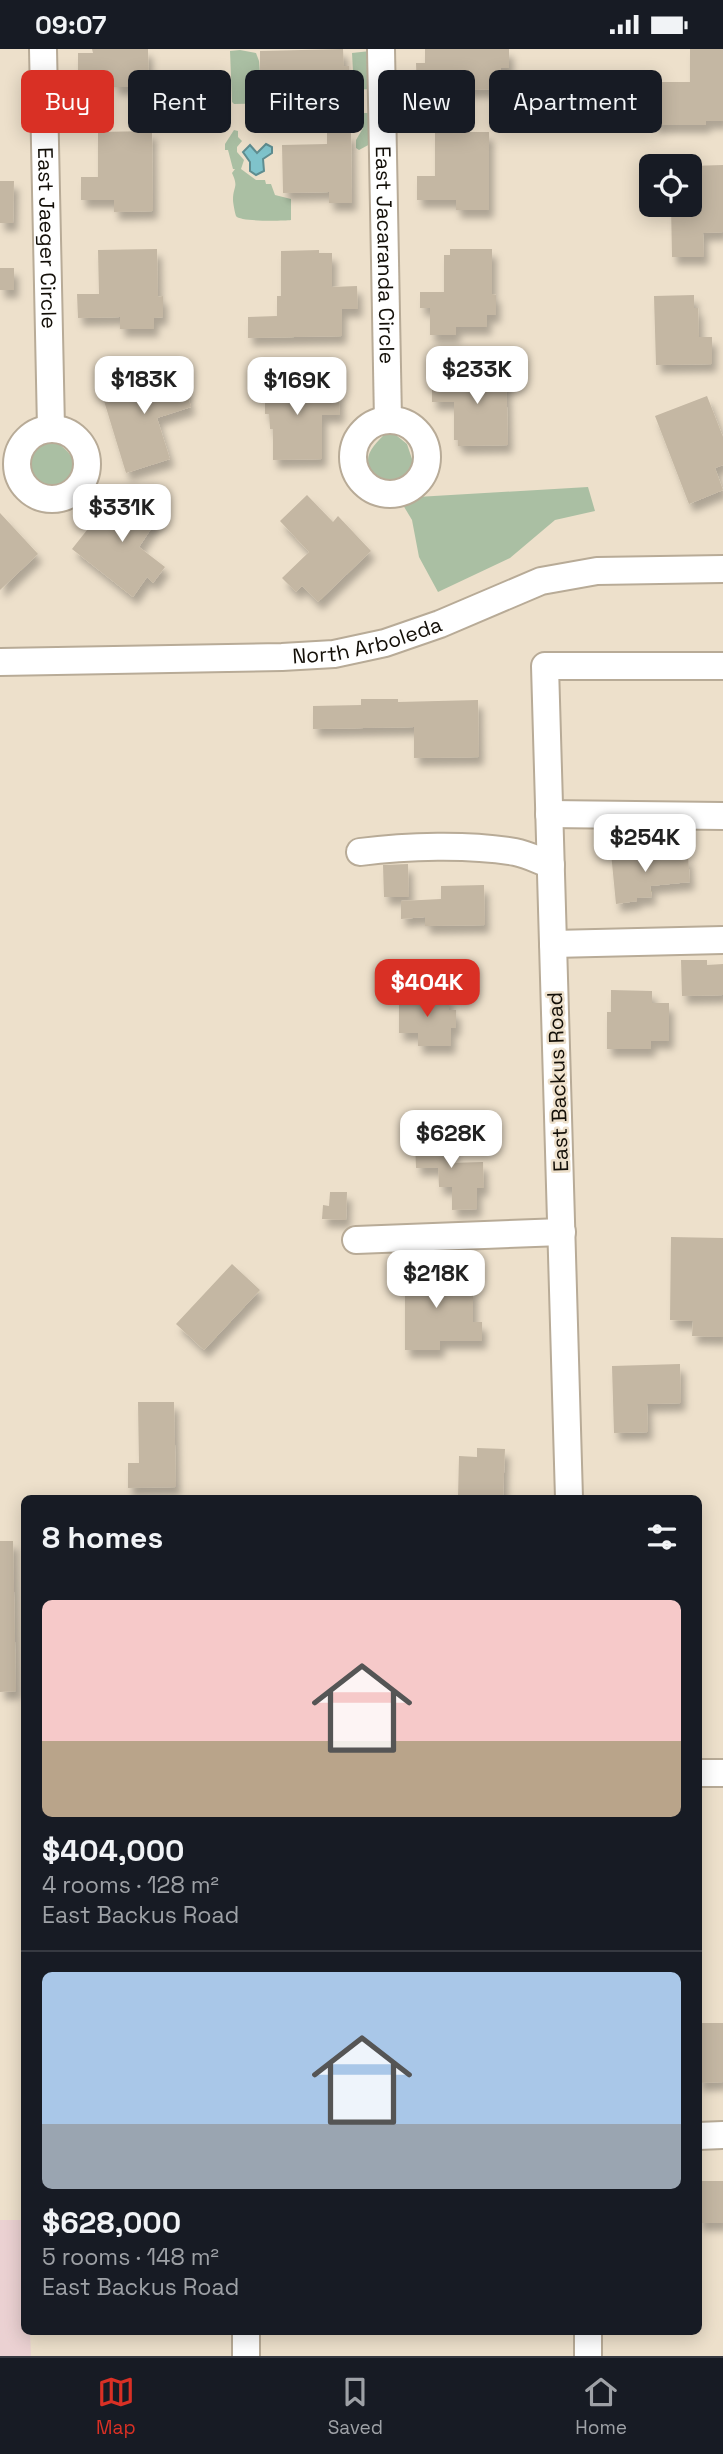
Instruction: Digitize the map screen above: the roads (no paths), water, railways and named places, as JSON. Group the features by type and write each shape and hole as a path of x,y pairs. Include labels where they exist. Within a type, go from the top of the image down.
{"street":[{"name":"East Jaeger Circle","path":"43,49 51,428"},
{"name":"East Jacaranda Circle","path":"381,49 388,420"},
{"name":"North Arboleda","path":"0,662 282,657 334,653 385,643 440,624 541,581 597,571 723,569"},
{"name":"East Backus Road","path":"569,1495 545,666 723,666"},
{"path":"549,814 723,816"},
{"path":"360,852 382,849 471,848 517,852 551,865"},
{"path":"554,944 723,940"},
{"path":"356,1240 562,1232"},
{"path":"702,1773 723,1773"},
{"path":"702,2136 723,2135"},
{"path":"246,2335 246,2356"},
{"path":"588,2335 588,2356"}],"water":[{"path":"266,144 272,147 272,153 263,159 264,171 256,175 250,171 250,162 243,152 250,145 257,153"}]}
